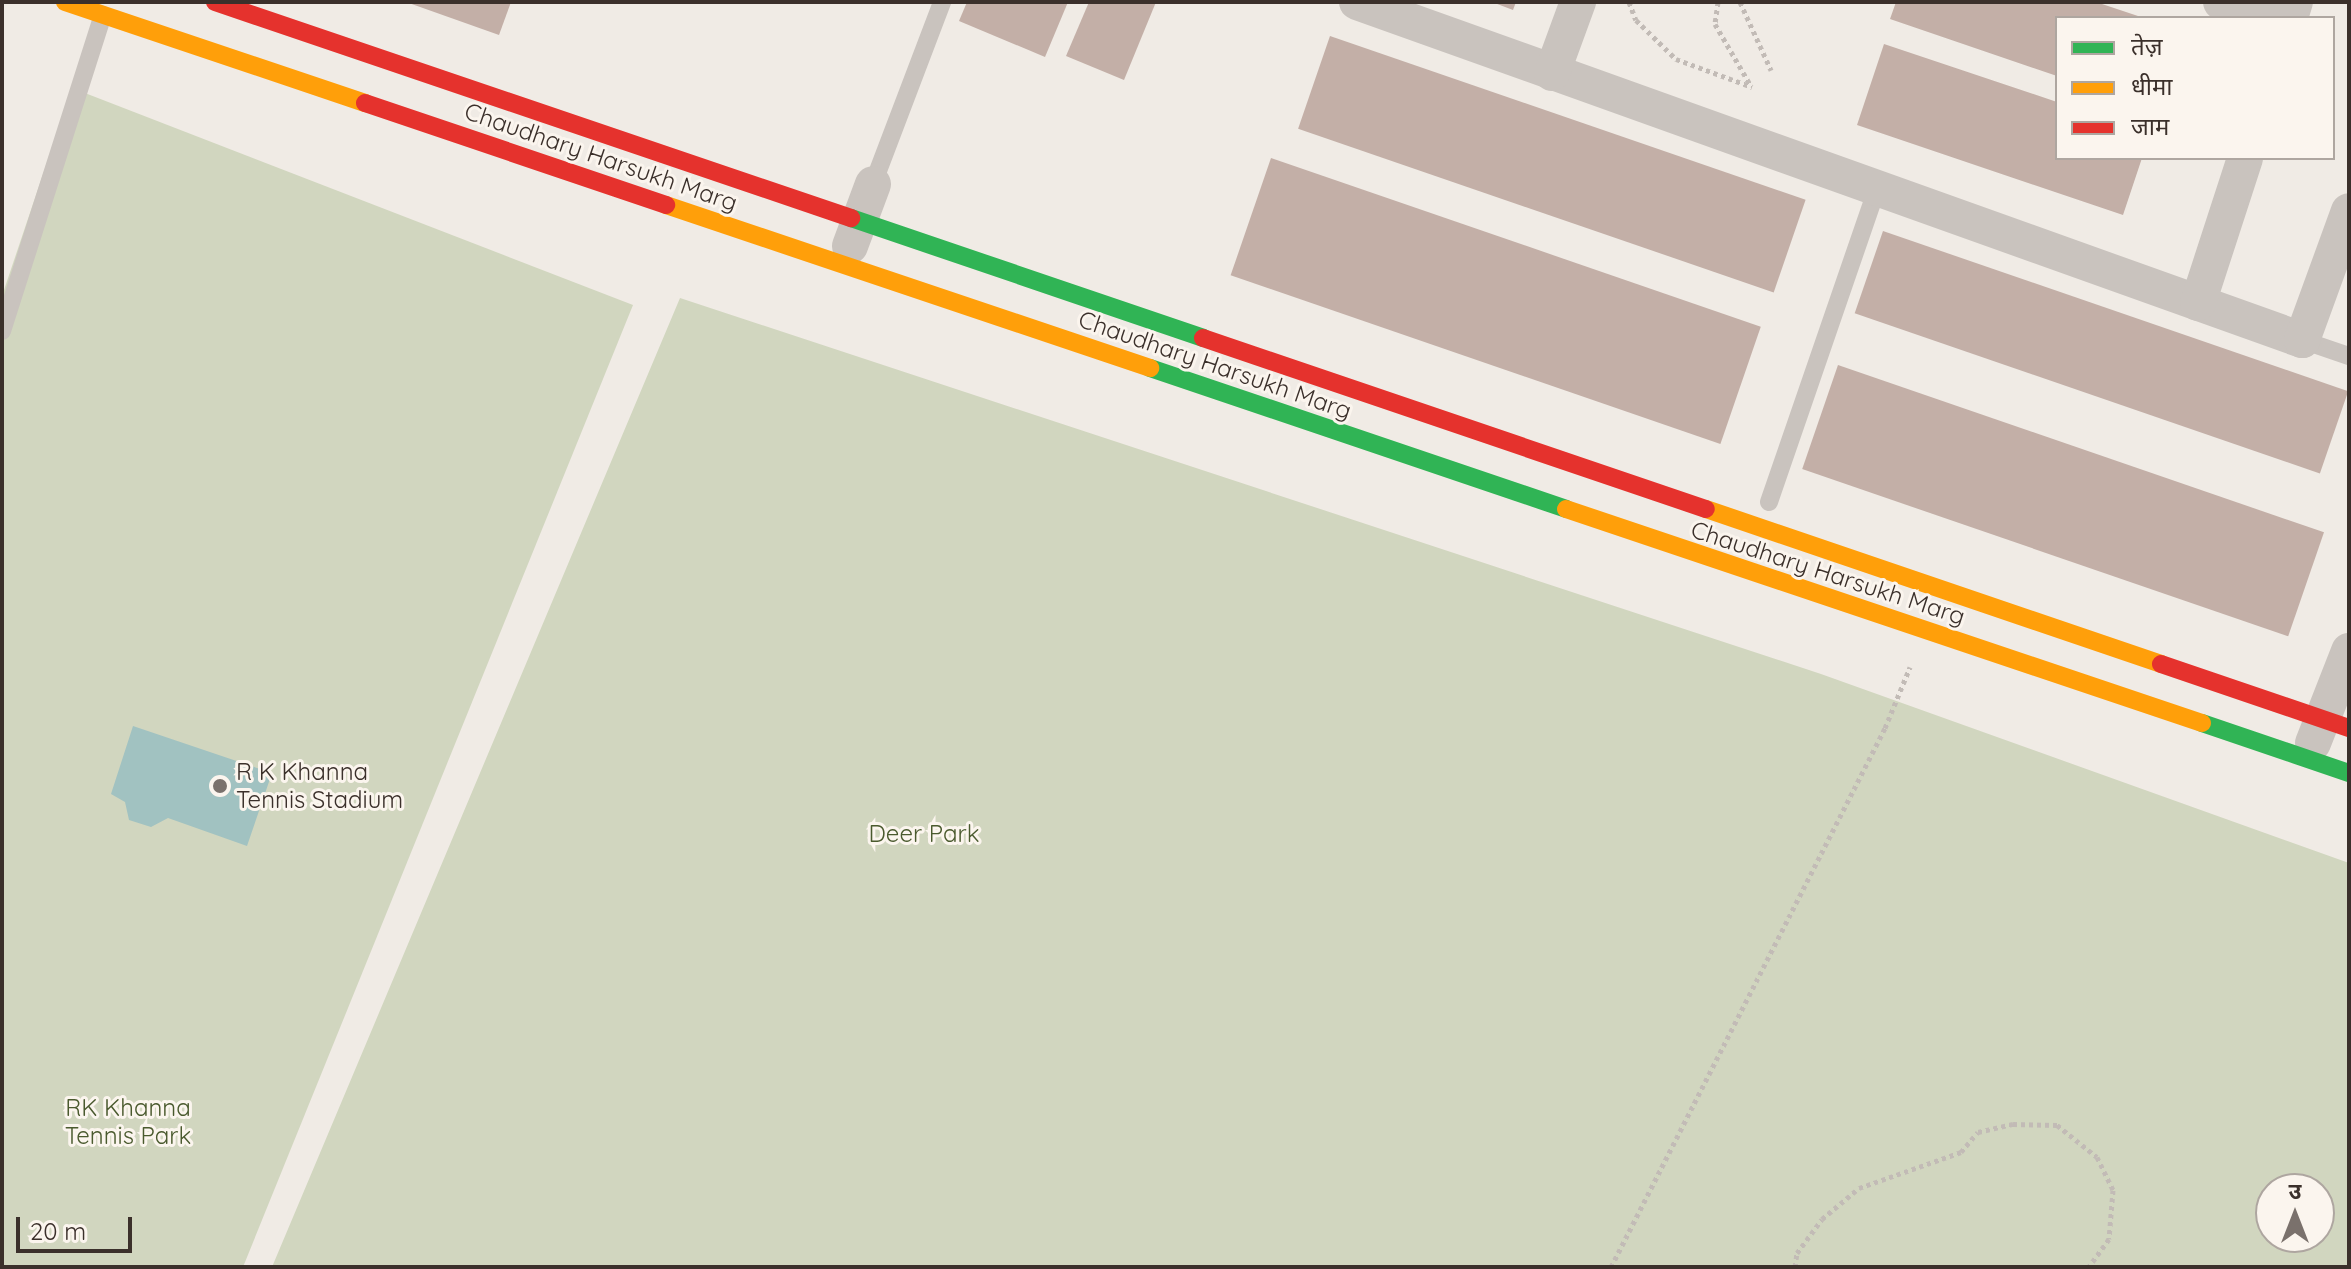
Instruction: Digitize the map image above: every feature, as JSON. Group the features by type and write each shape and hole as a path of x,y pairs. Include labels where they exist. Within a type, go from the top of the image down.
{"street":[{"name":"Chaudhary Harsukh Marg","path":"215,2 860,220 1764,516 2335,723"},
{"path":"1357,2 2302,340 2349,211"},
{"path":"1552,73 1578,2"},
{"path":"2221,2 2260,16"},
{"name":"Chaudhary Harsukh Marg","path":"82,7 843,263 1745,572 2349,773"},
{"path":"2198,303 2244,160"},
{"path":"843,263 873,184"},
{"path":"1745,572 1764,516"},
{"path":"2308,760 2335,723 2349,651"}],"lane":[{"path":"873,184 942,2"},
{"path":"2,331 82,7"},
{"path":"1764,516 1877,188"},
{"path":"2302,340 2349,356"}],"path":[{"path":"1629,2 1636,20 1676,59 1752,87 1715,24 1718,2"},
{"path":"1740,2 1771,70"},
{"path":"1611,1267 1885,728 1925,630"},
{"path":"1795,1267 1797,1253 1822,1219 1859,1188 1961,1152 1978,1132 2013,1124 2057,1125 2097,1157 2113,1190 2109,1239 2089,1267"}],"green space":[{"name":"R K Khanna Tennis Stadium","path":"72,88 633,305 243,1267 2,1267 2,296"},
{"name":"Deer Park","path":"680,298 1821,674 2349,863 2349,1267 272,1267"}],"water":[{"path":"133,726 272,773 247,846 168,818 151,827 129,820 125,802 111,794"}],"building":[{"path":"406,2 511,2 499,35"},
{"path":"967,2 1068,2 1045,57 959,21"},
{"path":"1089,2 1156,2 1124,80 1066,56"},
{"path":"1492,2 1516,2 1513,10"},
{"path":"1896,2 2096,2 2138,16 2055,16 2055,75 1890,19"},
{"path":"1330,36 1806,200 1774,292 1298,129"},
{"path":"1884,44 2055,101 2055,160 2141,160 2123,215 1857,125"},
{"path":"1271,158 1761,327 1720,444 1231,275"},
{"path":"1883,231 2348,391 2320,473 1855,313"},
{"path":"1838,365 2324,532 2288,636 1802,469"}],"traffic: fast":[{"path":"851,218 1203,338"},
{"path":"1150,368 1566,509"},
{"path":"2202,723 2349,773"}],"traffic: slow":[{"path":"65,2 365,103"},
{"path":"666,205 1150,368"},
{"path":"1566,509 2202,723"},
{"path":"1706,509 2161,664"}],"traffic: jam":[{"path":"215,2 851,218"},
{"path":"365,103 666,205"},
{"path":"1203,338 1706,509"},
{"path":"2161,664 2349,728"}],"place":[{"name":"R K Khanna Tennis Stadium","path":"220,786"}],"park label":[{"name":"RK Khanna Tennis Park","path":"128,1122"}]}
